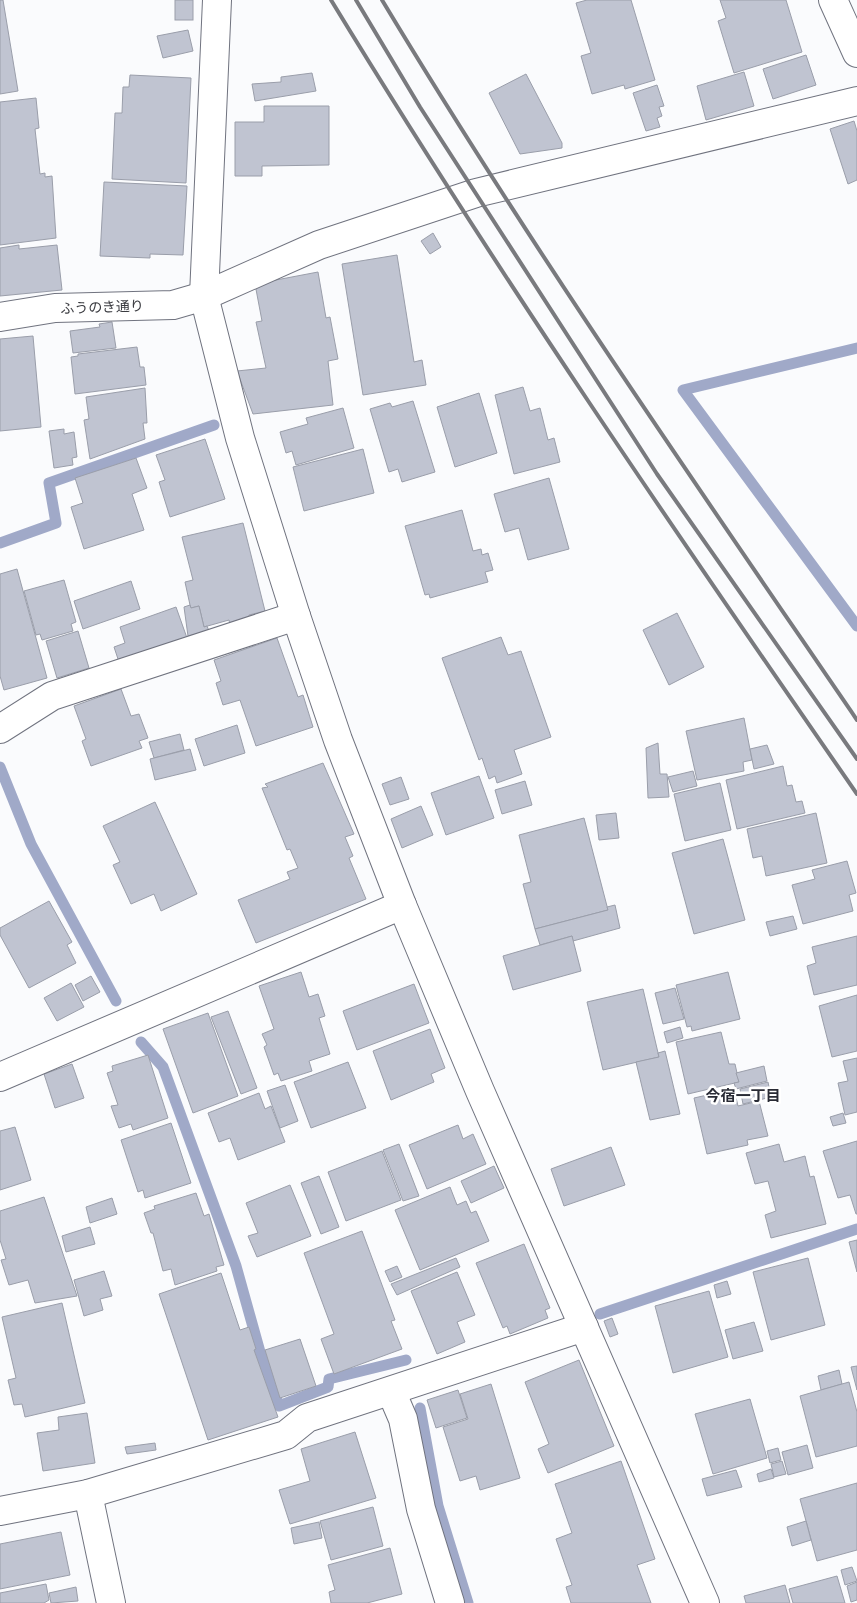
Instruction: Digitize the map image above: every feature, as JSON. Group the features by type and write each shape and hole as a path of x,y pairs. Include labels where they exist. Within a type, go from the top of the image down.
{"street":[{"path":"217,0 204,296 240,438 296,616 338,740 402,904 480,1091 705,1603"},
{"path":"833,0 857,52"},
{"name":"ふうのき通り","path":"0,317 56,308 172,305 204,296 319,245 476,193 857,102"},
{"path":"0,729 52,696 296,616"},
{"path":"0,1077 402,904"},
{"path":"0,1512 88,1494 286,1435 307,1418 584,1327"},
{"path":"391,1391 402,1419 421,1509 450,1603"},
{"path":"88,1494 111,1603"}],"building":[{"path":"0,0 3,0 18,91 0,94"},
{"path":"175,0 193,0 193,20 175,20"},
{"path":"587,0 631,0 655,80 625,89 624,85 592,94 581,56 591,53 576,3"},
{"path":"720,0 786,0 802,52 734,73 718,21 726,18"},
{"path":"188,30 193,51 163,58 157,36"},
{"path":"806,55 816,85 773,99 763,69"},
{"path":"744,72 754,106 706,120 697,86"},
{"path":"312,73 316,91 255,101 252,84 281,82 281,77"},
{"path":"526,74 562,143 562,148 520,154 489,93"},
{"path":"130,75 191,78 186,183 112,179 115,113 122,113 123,87 129,87"},
{"path":"657,85 664,106 659,107 662,116 657,118 660,127 646,131 633,93"},
{"path":"36,98 39,128 35,129 40,174 45,173 45,177 52,176 56,238 0,245 0,102"},
{"path":"264,106 329,106 329,165 262,166 262,176 235,176 235,122 264,122"},
{"path":"854,121 857,131 857,180 848,184 830,129"},
{"path":"104,182 187,186 183,255 150,254 150,258 100,256"},
{"path":"433,233 441,247 430,254 421,241"},
{"path":"19,245 19,249 57,245 62,290 0,296 0,248"},
{"path":"397,255 414,362 422,360 426,385 363,395 342,264"},
{"path":"318,272 326,318 330,317 338,359 328,361 333,405 253,414 237,371 266,368 256,322 262,321 255,284"},
{"path":"112,322 116,348 73,353 70,331 100,327 99,324"},
{"path":"33,336 41,427 0,431 0,339"},
{"path":"137,347 140,367 144,367 146,385 75,394 71,357 78,356 78,354"},
{"path":"523,387 530,411 540,408 548,440 554,438 560,462 514,474 495,395"},
{"path":"145,388 147,423 143,423 145,439 90,459 84,420 89,419 86,397"},
{"path":"479,393 497,453 455,467 437,407"},
{"path":"413,401 435,472 402,482 398,469 389,472 370,409 390,403 392,407"},
{"path":"343,408 354,448 296,465 292,451 286,453 280,432 308,424 306,418"},
{"path":"64,429 64,434 74,432 77,457 72,458 73,465 54,468 49,431"},
{"path":"205,439 225,499 170,517 159,482 165,480 156,455"},
{"path":"363,449 374,493 304,511 293,467"},
{"path":"136,458 147,488 132,494 144,530 84,549 71,507 83,503 75,478"},
{"path":"549,478 569,549 528,560 519,528 505,532 494,494"},
{"path":"462,510 473,551 481,549 482,555 488,553 493,570 485,572 488,582 430,598 429,594 425,595 405,526"},
{"path":"243,523 265,611 249,615 250,620 230,625 229,620 204,627 199,606 191,608 190,605 185,582 193,580 182,537"},
{"path":"17,569 47,678 4,690 0,676 0,574"},
{"path":"64,580 76,622 71,624 73,631 42,640 40,634 36,635 24,591"},
{"path":"131,581 140,609 83,629 74,601"},
{"path":"190,605 191,608 199,606 204,627 207,626 209,631 188,636 184,607"},
{"path":"176,607 187,638 119,662 114,647 125,643 120,627"},
{"path":"677,613 704,667 669,685 643,630"},
{"path":"78,631 89,668 57,678 46,641"},
{"path":"501,637 508,655 521,651 551,737 514,750 522,774 497,783 495,776 489,779 482,758 479,760 442,658"},
{"path":"277,638 298,697 303,695 313,727 256,746 240,700 223,705 216,683 221,681 214,660"},
{"path":"121,689 131,716 139,714 148,738 139,741 142,748 91,766 82,741 86,739 74,706"},
{"path":"744,718 752,760 743,762 744,771 697,780 686,731"},
{"path":"237,725 245,753 204,766 195,739"},
{"path":"180,734 184,750 154,758 149,742"},
{"path":"658,743 660,774 667,774 669,797 648,798 646,748"},
{"path":"767,745 774,764 754,769 750,749"},
{"path":"190,749 196,770 155,780 150,759"},
{"path":"323,763 354,834 345,837 353,856 349,858 366,899 256,943 238,900 290,879 287,872 298,868 290,849 287,850 262,788 268,787 265,784"},
{"path":"783,766 787,786 792,785 796,802 802,801 805,813 737,829 726,780"},
{"path":"693,771 697,786 673,792 668,777"},
{"path":"479,776 494,818 446,835 431,793"},
{"path":"401,777 409,799 390,805 382,784"},
{"path":"525,781 532,805 502,814 495,790"},
{"path":"720,783 731,830 685,841 674,794"},
{"path":"155,802 197,894 161,911 154,894 131,904 113,865 120,862 103,826"},
{"path":"421,806 433,835 402,848 391,819"},
{"path":"616,813 619,838 599,840 596,815"},
{"path":"816,813 827,863 766,876 762,856 753,858 747,829"},
{"path":"584,818 608,910 535,929 523,884 531,882 519,835"},
{"path":"723,839 745,920 694,934 672,853"},
{"path":"847,861 856,893 849,895 853,911 803,924 792,885 815,879 812,870"},
{"path":"49,901 72,942 67,945 76,963 29,988 0,935 0,928"},
{"path":"615,905 620,928 573,941 572,936 540,945 535,929 608,910 607,907"},
{"path":"793,916 797,929 770,936 766,922"},
{"path":"572,936 581,971 513,990 503,956"},
{"path":"857,936 857,985 814,995 807,966 816,963 812,947"},
{"path":"301,972 309,997 318,994 325,1016 319,1018 330,1054 309,1061 312,1071 281,1081 278,1073 274,1075 264,1047 267,1045 262,1034 274,1029 259,986"},
{"path":"728,972 740,1019 692,1031 691,1026 687,1027 676,985"},
{"path":"91,976 100,992 83,1001 75,985"},
{"path":"71,983 84,1007 57,1021 44,998"},
{"path":"414,984 429,1023 357,1050 343,1011"},
{"path":"675,988 684,1019 663,1024 655,993"},
{"path":"643,989 659,1057 603,1070 587,1002"},
{"path":"857,995 857,1051 832,1057 819,1006"},
{"path":"228,1011 257,1088 241,1094 211,1017"},
{"path":"208,1013 238,1096 193,1113 163,1029"},
{"path":"680,1027 683,1038 667,1043 664,1032"},
{"path":"430,1029 445,1068 431,1074 434,1082 391,1100 373,1051"},
{"path":"721,1032 729,1064 735,1064 739,1082 688,1094 676,1042"},
{"path":"665,1051 680,1114 650,1120 636,1062 659,1057 658,1053"},
{"path":"148,1055 168,1118 133,1130 131,1124 119,1128 111,1106 118,1105 107,1073 113,1071 112,1066"},
{"path":"857,1058 857,1112 845,1115 838,1083 848,1081 843,1061"},
{"path":"348,1062 366,1108 311,1128 294,1082"},
{"path":"72,1064 84,1098 55,1108 44,1074"},
{"path":"764,1066 767,1081 736,1089 734,1083 739,1082 736,1073"},
{"path":"768,1082 771,1097 743,1104 740,1089"},
{"path":"285,1085 298,1121 280,1128 267,1091"},
{"path":"734,1089 738,1106 759,1101 768,1136 747,1140 748,1145 707,1154 694,1098"},
{"path":"259,1093 265,1109 271,1106 285,1142 238,1160 230,1138 219,1142 208,1113"},
{"path":"843,1113 846,1123 833,1126 830,1117"},
{"path":"171,1123 191,1183 145,1198 143,1190 138,1192 121,1140"},
{"path":"458,1125 463,1139 473,1134 486,1164 427,1189 409,1145"},
{"path":"15,1127 31,1180 0,1190 0,1131"},
{"path":"857,1141 856,1214 850,1195 838,1198 823,1151"},
{"path":"399,1144 419,1196 403,1201 383,1150"},
{"path":"779,1144 784,1162 805,1156 810,1177 814,1176 826,1224 771,1238 765,1215 776,1211 768,1181 755,1184 746,1153"},
{"path":"611,1147 625,1185 564,1206 551,1169"},
{"path":"382,1151 401,1200 346,1221 328,1172"},
{"path":"494,1166 504,1188 471,1203 461,1181"},
{"path":"319,1176 339,1227 321,1234 301,1183"},
{"path":"290,1185 311,1236 257,1257 248,1236 258,1233 246,1203"},
{"path":"450,1187 457,1205 466,1201 471,1213 476,1211 489,1241 420,1270 395,1210"},
{"path":"196,1193 204,1216 209,1214 224,1265 216,1267 217,1271 175,1285 171,1269 163,1271 153,1233 151,1233 144,1213 155,1209 154,1206"},
{"path":"44,1197 77,1296 35,1303 28,1280 9,1285 1,1260 6,1259 0,1240 0,1211"},
{"path":"112,1198 117,1214 90,1223 86,1207"},
{"path":"90,1227 95,1244 66,1252 62,1236"},
{"path":"362,1231 395,1320 391,1321 402,1349 334,1374 321,1339 334,1334 304,1253"},
{"path":"857,1240 857,1272 849,1242"},
{"path":"524,1244 550,1308 545,1310 548,1318 510,1334 507,1326 503,1328 476,1263"},
{"path":"456,1258 460,1267 397,1295 391,1284"},
{"path":"808,1258 825,1325 771,1340 753,1272"},
{"path":"397,1266 402,1277 390,1282 385,1271"},
{"path":"104,1271 112,1296 100,1299 103,1310 84,1316 74,1280"},
{"path":"457,1272 475,1315 457,1322 465,1342 437,1354 411,1291"},
{"path":"221,1273 240,1330 249,1327 256,1349 254,1350 278,1417 208,1440 159,1294"},
{"path":"727,1281 731,1294 717,1298 714,1285"},
{"path":"709,1291 728,1357 673,1373 655,1306"},
{"path":"62,1303 85,1403 25,1417 22,1404 14,1405 8,1380 16,1378 2,1317"},
{"path":"612,1318 618,1334 610,1337 604,1321"},
{"path":"754,1322 763,1351 733,1359 725,1330"},
{"path":"300,1339 316,1386 280,1398 265,1350"},
{"path":"579,1360 614,1446 548,1473 538,1449 549,1444 525,1382"},
{"path":"857,1366 857,1390 851,1367"},
{"path":"839,1370 842,1384 821,1390 818,1376"},
{"path":"849,1382 857,1412 857,1446 816,1457 800,1396"},
{"path":"491,1384 520,1478 480,1490 476,1476 460,1481 443,1427 468,1419 460,1394"},
{"path":"458,1390 467,1418 436,1428 427,1400"},
{"path":"750,1399 767,1458 713,1474 695,1414"},
{"path":"87,1413 95,1463 43,1471 37,1433 59,1430 58,1417"},
{"path":"355,1432 376,1498 290,1524 279,1490 310,1481 301,1449"},
{"path":"155,1443 156,1450 127,1454 125,1447"},
{"path":"807,1445 813,1468 788,1475 782,1452"},
{"path":"778,1448 781,1460 770,1463 767,1451"},
{"path":"621,1461 655,1559 637,1565 651,1603 571,1603 566,1587 572,1585 556,1539 572,1533 555,1484"},
{"path":"782,1461 786,1474 774,1477 771,1464"},
{"path":"771,1469 774,1478 759,1482 757,1474"},
{"path":"736,1470 742,1487 707,1496 702,1479"},
{"path":"857,1483 857,1550 817,1561 800,1499"},
{"path":"373,1507 383,1546 331,1560 320,1521"},
{"path":"806,1521 811,1540 792,1546 787,1527"},
{"path":"319,1522 322,1538 294,1544 291,1528"},
{"path":"61,1532 70,1575 0,1589 0,1544"},
{"path":"390,1548 402,1594 367,1603 331,1603 329,1592 335,1590 328,1565"},
{"path":"852,1567 857,1581 845,1585 841,1570"},
{"path":"837,1576 845,1603 793,1603 789,1589"},
{"path":"857,1582 857,1600 851,1602 847,1586"},
{"path":"46,1584 49,1600 44,1603 0,1603 0,1593"},
{"path":"785,1585 790,1603 746,1603 744,1596"},
{"path":"76,1587 78,1601 51,1603 49,1593"}],"waterway":[{"path":"857,348 683,390 857,626"},
{"path":"0,543 56,523 49,483 214,425"},
{"path":"0,767 31,844 116,1001"},
{"path":"141,1042 163,1067 236,1266 260,1352 279,1406 328,1387 329,1379 406,1360"},
{"path":"600,1314 857,1229"},
{"path":"420,1408 438,1506 468,1603"}],"railway":[{"path":"331,0 522,302 655,500 857,794"},
{"path":"356,0 420,107 657,474 857,759"},
{"path":"382,0 496,183 614,363 857,720"}],"district":[{"name":"今宿一丁目","path":"743,1096"}]}
